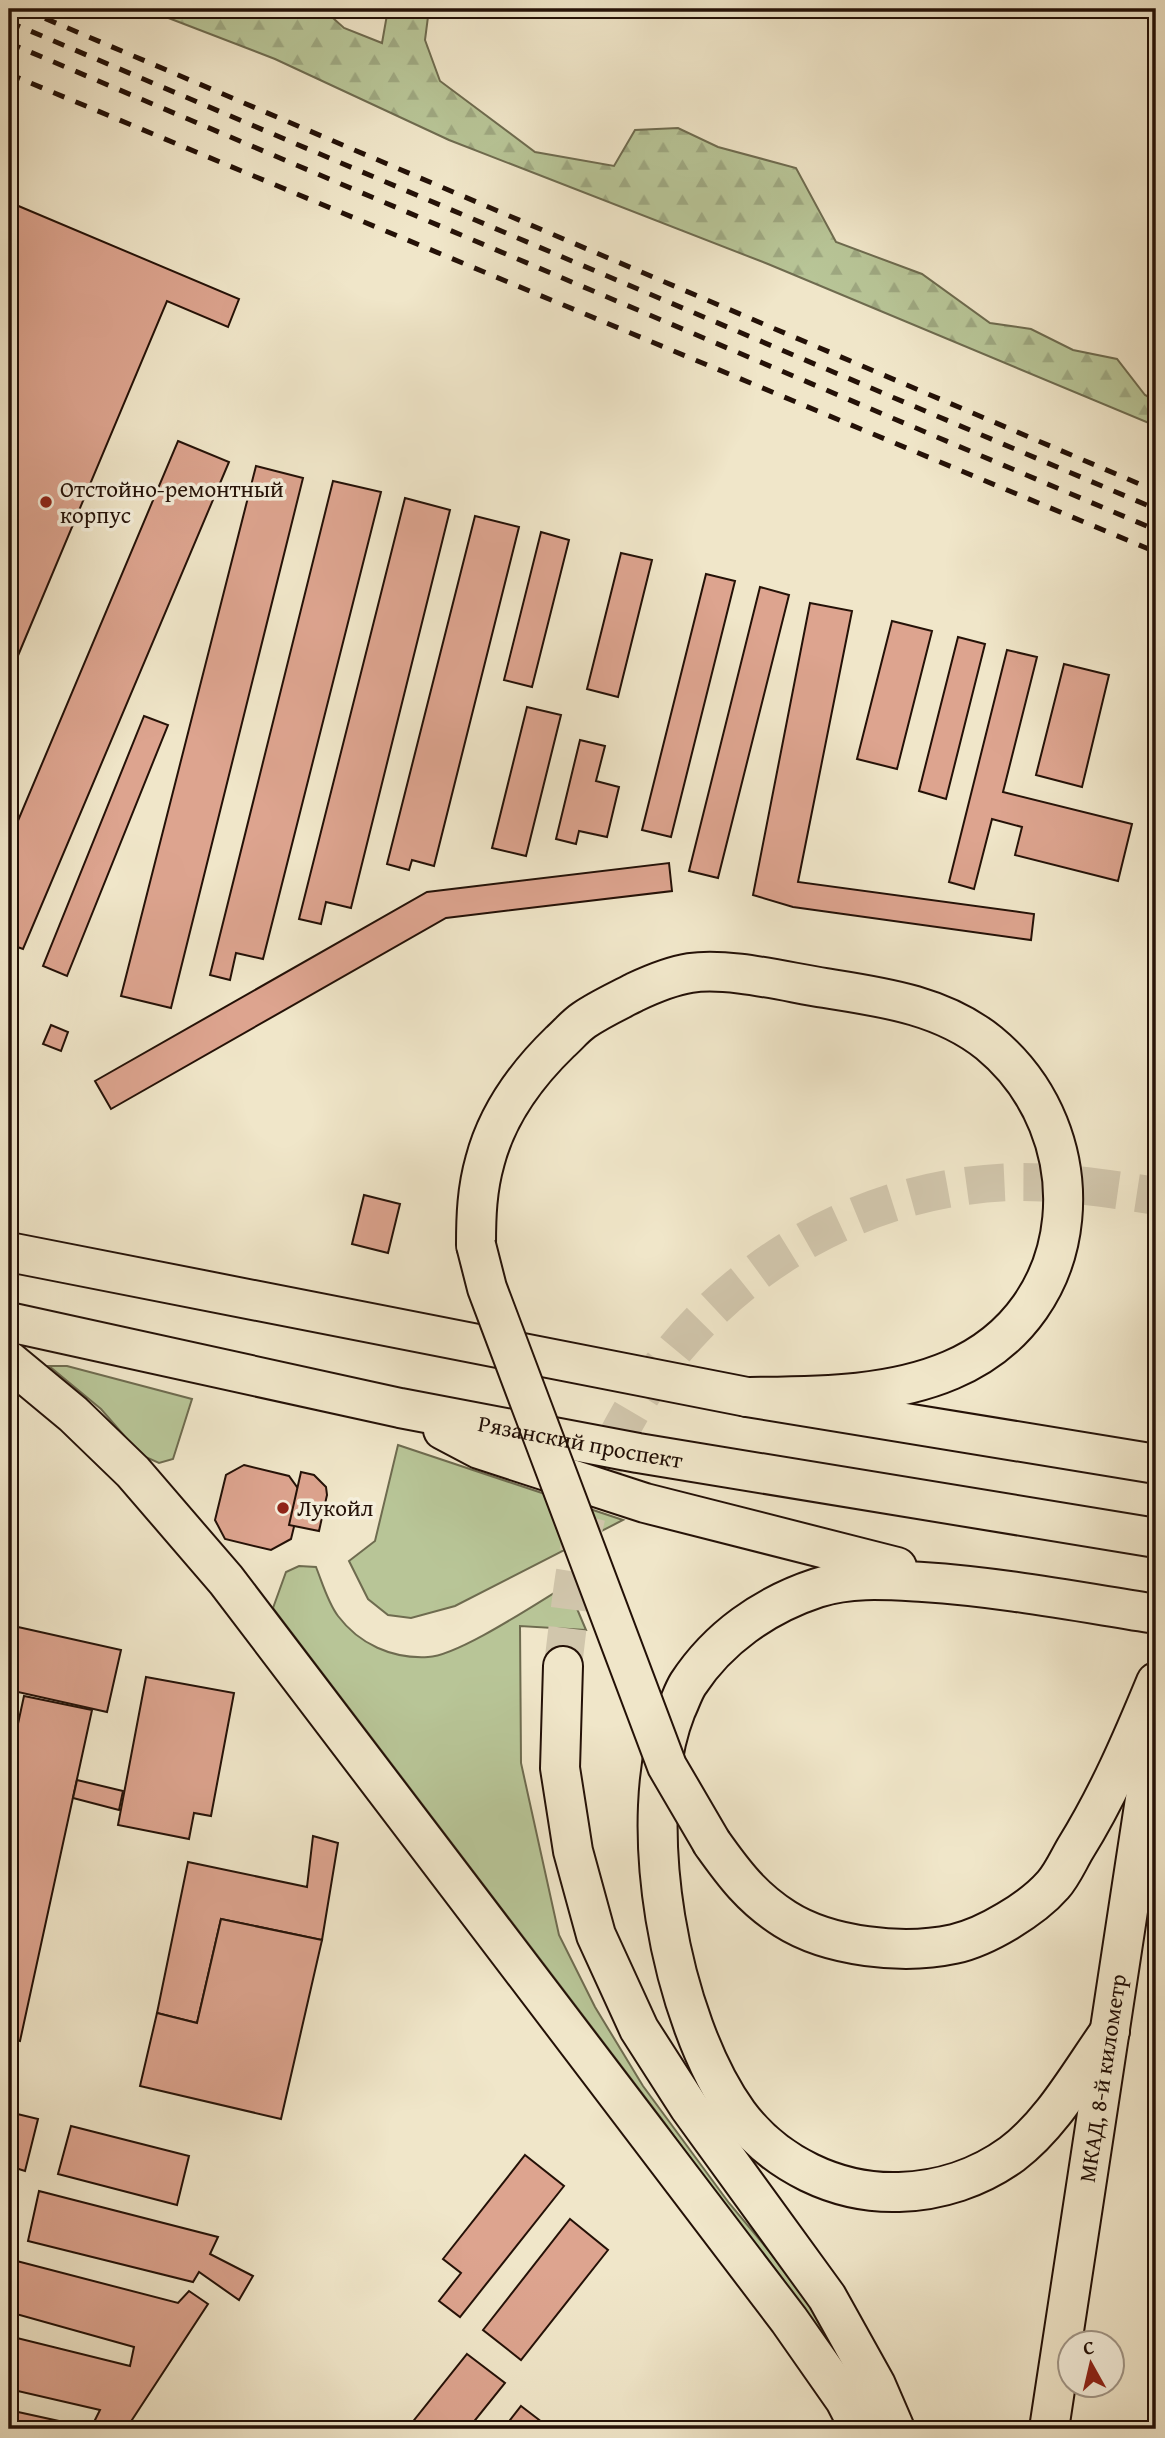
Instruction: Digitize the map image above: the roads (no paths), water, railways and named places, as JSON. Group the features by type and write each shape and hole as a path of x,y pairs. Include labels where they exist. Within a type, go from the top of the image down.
{"main road":[{"path":"747,1397 838,1396 921,1380 952,1369 981,1354 1007,1333 1028,1309 1045,1281 1057,1250 1063,1219 1064,1186 1059,1153 1049,1123 1033,1094 989,1044 962,1026 899,1000 730,974 691,973 651,985 581,1021 523,1083 501,1120 485,1160 477,1202 476,1245 487,1288 667,1766 712,1843 745,1888 786,1920 836,1942 895,1949 955,1944 1007,1923 1054,1885 1097,1813 1133,1739 1156,1682"},
{"path":"9,1252 747,1397 1156,1464"},
{"name":"Рязанский проспект","path":"9,1322 400,1408 638,1453 1156,1538"},
{"path":"9,1361 73,1414 133,1472 226,1580 789,2320 845,2400 860,2429"},
{"path":"400,1408 478,1449 645,1503 969,1585"},
{"path":"1110,2031 1037,2131 1012,2154 983,2172 952,2185 919,2192 885,2193 851,2188 819,2178 789,2162 762,2141 739,2116 691,2021 667,1928 657,1841 661,1762 686,1686 737,1629 769,1608 817,1588 861,1578 969,1585 1156,1614"},
{"path":"563,1666 560,1768 573,1851 596,1935 639,2029 689,2107 827,2297 876,2385 895,2429"},
{"name":"МКАД, 8-й километр","path":"1049,2429 1156,1727"}],"tunnel":[{"path":"563,1666 574,1579 587,1515 593,1494 621,1430 658,1371 703,1318 756,1273 814,1236 877,1208 944,1190 1032,1182 1156,1196"}],"railway":[{"path":"23,9 1156,491"},
{"path":"9,22 1156,509"},
{"path":"9,43 1156,530"},
{"path":"9,74 1156,552"}],"place":[{"name":"Отстойно-ремонтный корпус","path":"46,502"},
{"name":"Лукойл","path":"283,1508"}]}
